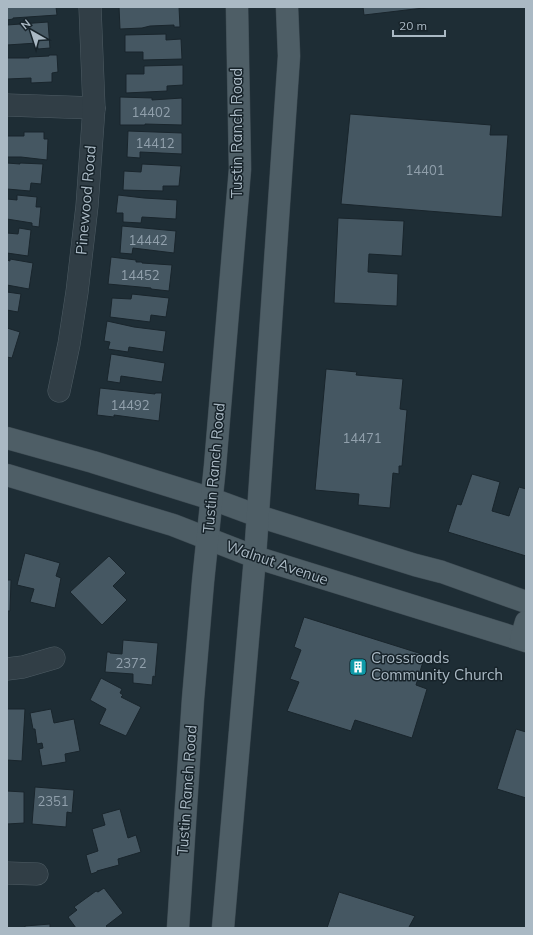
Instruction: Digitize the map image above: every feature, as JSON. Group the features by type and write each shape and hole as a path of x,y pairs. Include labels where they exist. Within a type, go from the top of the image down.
{"main road":[{"name":"Tustin Ranch Road","path":"178,928 193,707 240,169 237,7"},
{"path":"223,928 258,516 289,56 287,7"},
{"path":"7,438 93,462 212,499 258,516 442,572 526,602"},
{"name":"Walnut Avenue","path":"7,475 173,525 255,558 524,634"}],"street":[{"name":"Pinewood Road","path":"59,391 78,284 87,206 94,108 90,7"},
{"path":"7,105 94,108"},
{"path":"7,669 23,667 54,658"},
{"path":"7,873 37,874"}],"building":[{"path":"7,7 56,7 57,15 13,18 7,20"},
{"path":"119,7 179,7 180,27 174,27 174,25 120,29"},
{"path":"363,7 432,7 364,15"},
{"path":"48,22 50,48 38,49 37,43 7,45 7,25"},
{"path":"166,34 166,40 181,39 182,59 143,60 143,52 125,52 125,35"},
{"path":"57,55 58,72 52,73 52,82 31,83 31,78 7,79 7,58 29,58"},
{"path":"183,65 183,85 167,86 167,91 126,93 126,74 144,74 144,66"},
{"path":"120,97 152,98 152,100 182,98 182,125 120,125"},
{"path":"350,114 491,125 490,135 508,135 502,217 341,204"},
{"path":"128,131 182,133 182,154 140,152 140,158 127,157"},
{"path":"24,132 44,132 44,139 48,139 47,160 7,157 7,136 24,136"},
{"path":"7,163 43,164 41,184 31,183 30,191 7,189"},
{"path":"142,164 181,166 179,186 163,186 163,191 123,190 124,171 141,172"},
{"path":"17,195 37,197 36,207 41,207 39,227 32,226 32,223 7,219 7,199 17,200"},
{"path":"118,195 177,200 176,219 142,217 141,223 123,222 123,213 116,213"},
{"path":"338,218 404,221 402,256 369,254 368,272 398,274 397,306 334,303"},
{"path":"122,226 176,231 174,253 133,248 132,254 120,253"},
{"path":"19,228 31,230 28,256 7,253 7,233 18,234"},
{"path":"111,257 136,260 136,262 142,263 172,265 169,291 108,284"},
{"path":"10,259 33,263 29,289 7,285 7,260 10,261"},
{"path":"7,292 21,294 18,312 7,310"},
{"path":"132,294 169,298 166,317 151,315 150,322 110,317 112,298 131,299"},
{"path":"107,321 134,327 166,331 163,352 129,347 128,352 108,349 110,342 104,341"},
{"path":"7,328 20,332 12,358 7,357"},
{"path":"111,354 165,363 162,382 121,376 120,383 107,381"},
{"path":"326,369 357,372 356,375 403,379 400,409 407,410 402,466 399,466 399,474 393,473 390,508 358,505 359,494 315,490"},
{"path":"100,388 155,394 162,393 159,421 114,415 114,417 97,415"},
{"path":"472,474 500,482 492,511 509,516 519,487 526,489 526,556 448,532 457,504 461,505"},
{"path":"25,553 60,563 56,576 61,578 55,608 30,602 34,589 17,585"},
{"path":"109,556 126,573 113,586 127,600 102,625 70,592"},
{"path":"7,580 11,580 10,611 7,611"},
{"name":"Crossroads Community Church","path":"304,617 425,655 416,685 427,689 412,738 355,720 351,731 287,711 299,682 290,679 301,650 294,647"},
{"path":"123,640 158,643 155,677 153,676 152,685 133,683 133,674 105,672 107,652 122,654"},
{"path":"101,678 122,689 120,693 123,695 121,697 141,707 126,736 99,724 106,709 90,700"},
{"path":"7,709 25,709 22,761 7,760"},
{"path":"51,709 54,723 74,719 80,751 65,754 66,762 42,766 39,749 43,748 42,743 37,744 35,729 33,729 30,713"},
{"path":"516,729 526,732 526,798 497,789"},
{"path":"35,787 74,790 72,813 67,812 66,827 32,824"},
{"path":"7,791 24,792 24,823 7,824"},
{"path":"120,809 128,838 136,835 141,852 118,859 119,865 91,874 86,855 98,851 92,829 105,825 102,814"},
{"path":"104,888 123,913 106,926 108,928 76,928 68,917 77,910 74,907 96,891 98,892"},
{"path":"339,892 415,916 409,927 411,928 327,928"},
{"path":"50,924 50,928 25,928 25,926"}],"place":[{"name":"Crossroads Community Church","path":"358,667"}]}
